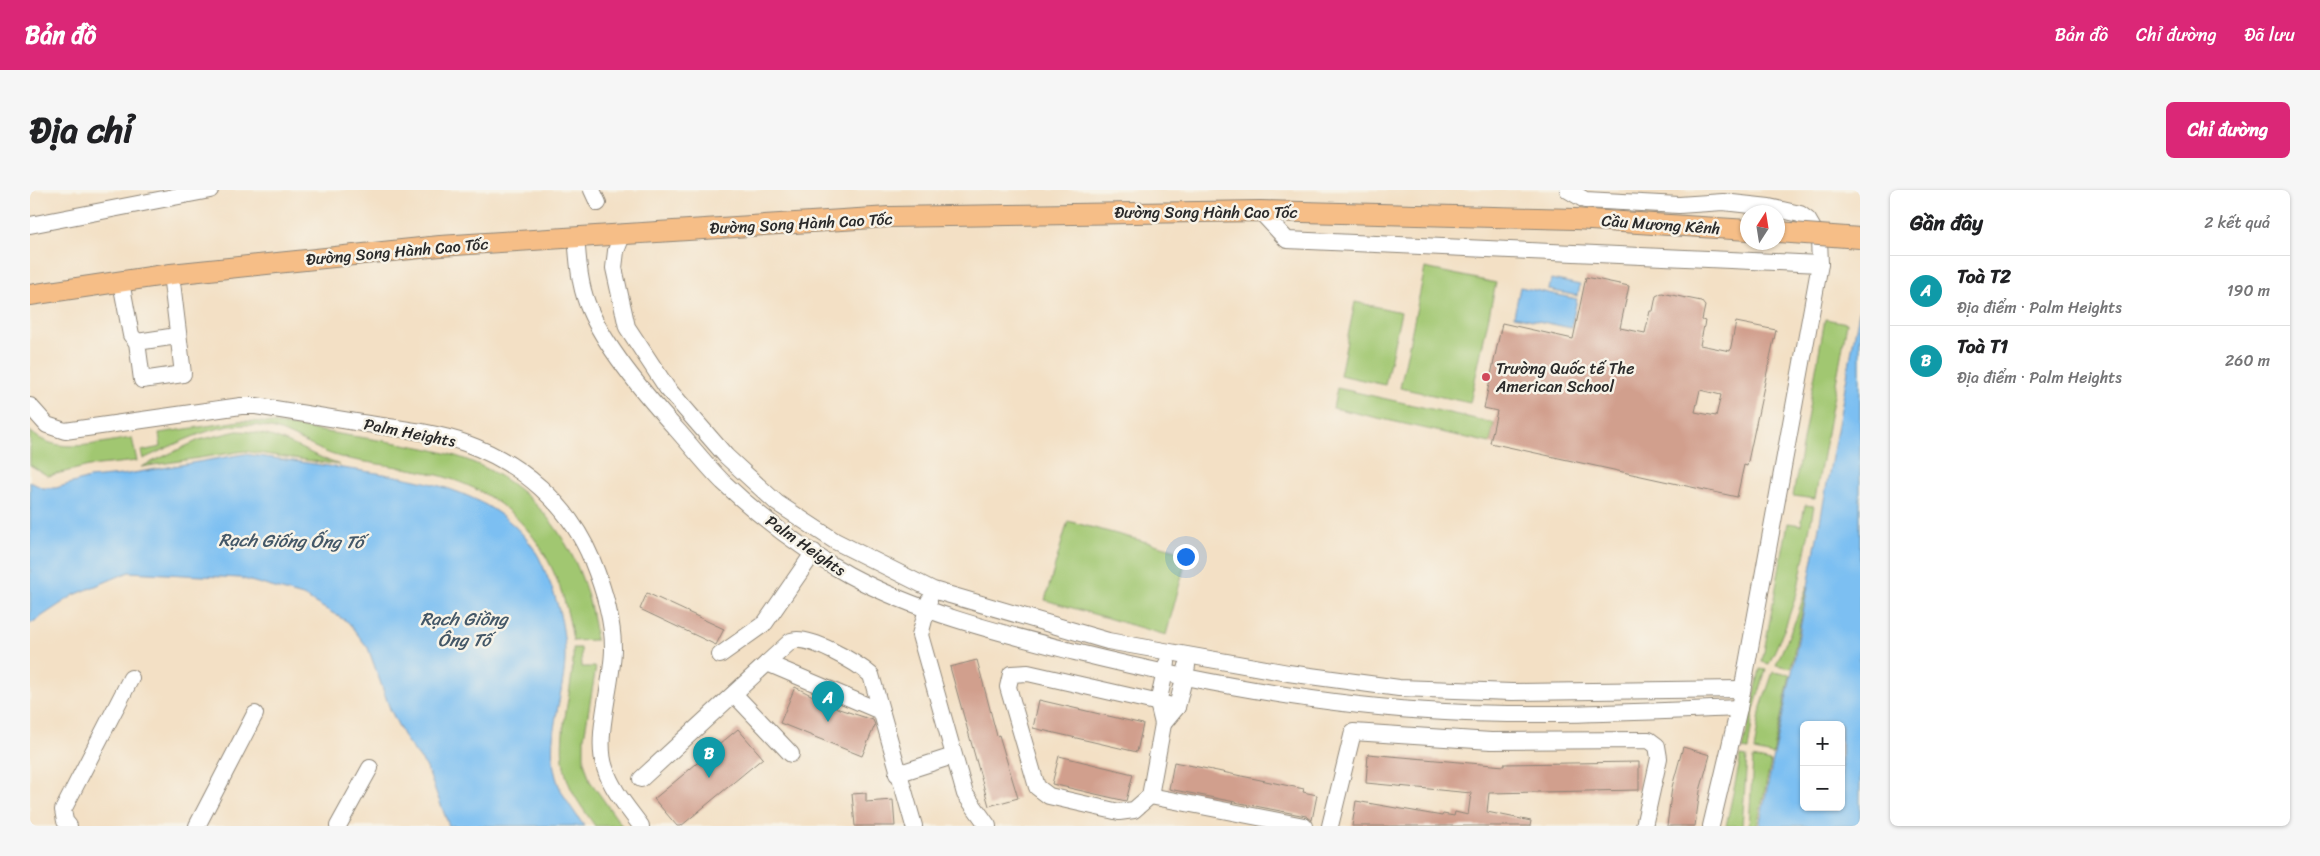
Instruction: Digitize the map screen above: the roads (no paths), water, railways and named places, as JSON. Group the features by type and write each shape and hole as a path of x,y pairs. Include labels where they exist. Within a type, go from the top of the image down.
{"main road":[{"name":"Đường Song Hành Cao Tốc","path":"30,295 171,274 440,246 890,217 1260,211 1575,219"},
{"name":"Cầu Mương Kênh","path":"1575,219 1740,229"},
{"path":"1785,233 1860,238"}],"street":[{"path":"30,224 210,190"},
{"path":"1568,190 1585,200 1679,205 1723,202 1769,207 1800,214 1808,220 1819,239 1820,264 1739,708 1711,826"},
{"path":"1260,211 1287,240 1820,264"},
{"name":"Palm Heights","path":"623,233 616,251 614,268 628,327 667,388 726,456 777,503 835,540 933,590 1108,641 1189,657 1399,688 1512,692 1742,689"},
{"name":"Palm Heights","path":"576,236 579,271 588,305 626,367 660,412 724,482 782,531 848,574 925,610 991,631 1165,672 1326,700 1444,712 1627,713 1739,708"},
{"path":"121,282 131,335 137,342 142,380 183,374 171,274"},
{"path":"137,342 177,336"},
{"name":"Palm Heights","path":"30,406 47,425 65,431 241,406 256,406 439,435 478,448 520,472 546,491 566,514 581,537 599,579 607,608 613,646 612,673 602,736 602,759 615,790 640,826"},
{"path":"720,655 765,623 814,552"},
{"path":"933,590 925,610 920,635 965,794 988,826"},
{"path":"641,779 796,638 850,660 871,676 897,774 914,826"},
{"path":"1170,653 1158,703 1163,724 1150,796 1134,810 1119,812 1050,796 1036,787 1008,687 1011,674 1028,673 1158,703 1177,707"},
{"path":"1163,724 1177,707 1189,657"},
{"path":"767,663 880,711"},
{"path":"70,826 65,821 64,810 132,678"},
{"path":"734,694 791,754"},
{"path":"198,826 255,714"},
{"path":"1330,826 1352,732 1491,741 1649,740 1657,746 1659,758 1644,826"},
{"path":"897,774 953,756"},
{"path":"338,826 370,768"},
{"path":"1150,796 1304,826"}],"water":[{"path":"1551,279 1580,285 1578,296 1549,290"},
{"path":"1520,287 1577,299 1571,328 1514,316"},
{"path":"1860,306 1860,826 1759,826 1793,667"},
{"name":"Rạch Giồng Ông Tố","path":"244,454 430,483 477,500 498,513 518,529 541,561 554,592 562,622 565,661 553,733 553,762 561,790 584,826 449,826 426,766 405,739 390,709 368,648 348,622 303,596 240,578 129,572 74,595 30,624 30,482 43,488 56,488 89,478 122,475"}],"place":[{"name":"Trường Quốc tế The American School","path":"1486,377"},
{"name":"Toà T2","path":"828,722"},
{"name":"Toà T1","path":"709,778"}],"water label":[{"name":"Rạch Giống Ống Tố","path":"291,541"}]}
